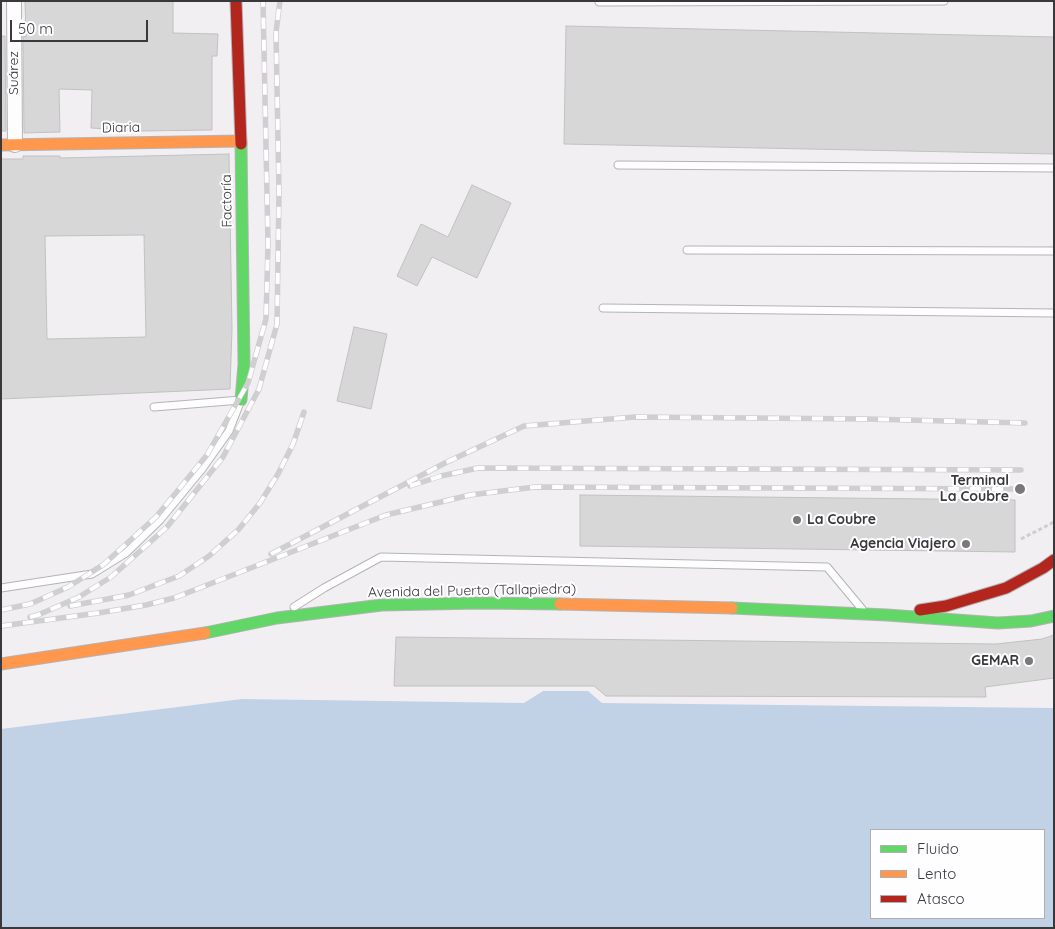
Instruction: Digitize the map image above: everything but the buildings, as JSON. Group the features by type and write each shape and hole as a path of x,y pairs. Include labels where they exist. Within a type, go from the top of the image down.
{"main road":[{"name":"Factoría","path":"236,1 241,141 244,364 241,400"},
{"name":"Diaria","path":"8,145 241,141"},
{"path":"887,615 946,606 979,597 1006,588 1054,560"},
{"name":"Avenida del Puerto (Tallapiedra)","path":"1,664 185,637 277,618 332,610 382,606 480,603 682,606 887,615"},
{"path":"887,615 998,623 1031,621 1054,616"}],"street":[{"name":"Suárez","path":"8,145 14,1"}],"lane":[{"path":"600,2 944,1"},
{"path":"618,165 1054,168"},
{"path":"687,250 1054,251"},
{"path":"603,308 1054,313"},
{"path":"1,588 92,574 126,553 160,520 202,469 229,431 241,400 154,407"},
{"path":"277,618 324,588 381,557 827,567 867,615"}],"path":[{"path":"1021,539 1054,522"}],"water":[{"path":"543,691 588,691 602,703 1054,708 1054,928 1,928 1,729 242,699 524,703"}],"railway":[{"path":"1,610 30,604 68,587 103,565 156,517 207,455 248,383 266,319 268,244 263,1"},
{"path":"30,617 79,597 111,577 167,527 223,457 259,389 277,324 279,193 276,32 280,1"},
{"path":"70,606 129,595 179,576 209,556 239,529 260,503 278,474 293,444 304,412"},
{"path":"271,554 445,463 524,426 635,417 867,419 1025,423"},
{"path":"410,486 441,476 478,468 1021,470"},
{"path":"1,626 98,613 174,598 386,515 470,495 535,487 1020,489"}],"traffic: fast":[{"path":"241,144 244,364 241,400"},
{"path":"205,633 277,618 382,605 560,604"},
{"path":"732,608 887,615 998,623 1031,621 1054,616"}],"traffic: slow":[{"path":"1,145 241,141"},
{"path":"560,604 732,608"},
{"path":"1,664 205,633"}],"traffic: jam":[{"path":"236,1 241,144"},
{"path":"920,610 946,606 1006,588 1054,560"}],"place":[{"name":"Terminal La Coubre","path":"1020,489"},
{"name":"La Coubre","path":"797,520"},
{"name":"Agencia Viajero","path":"966,544"},
{"name":"GEMAR","path":"1029,661"}]}
